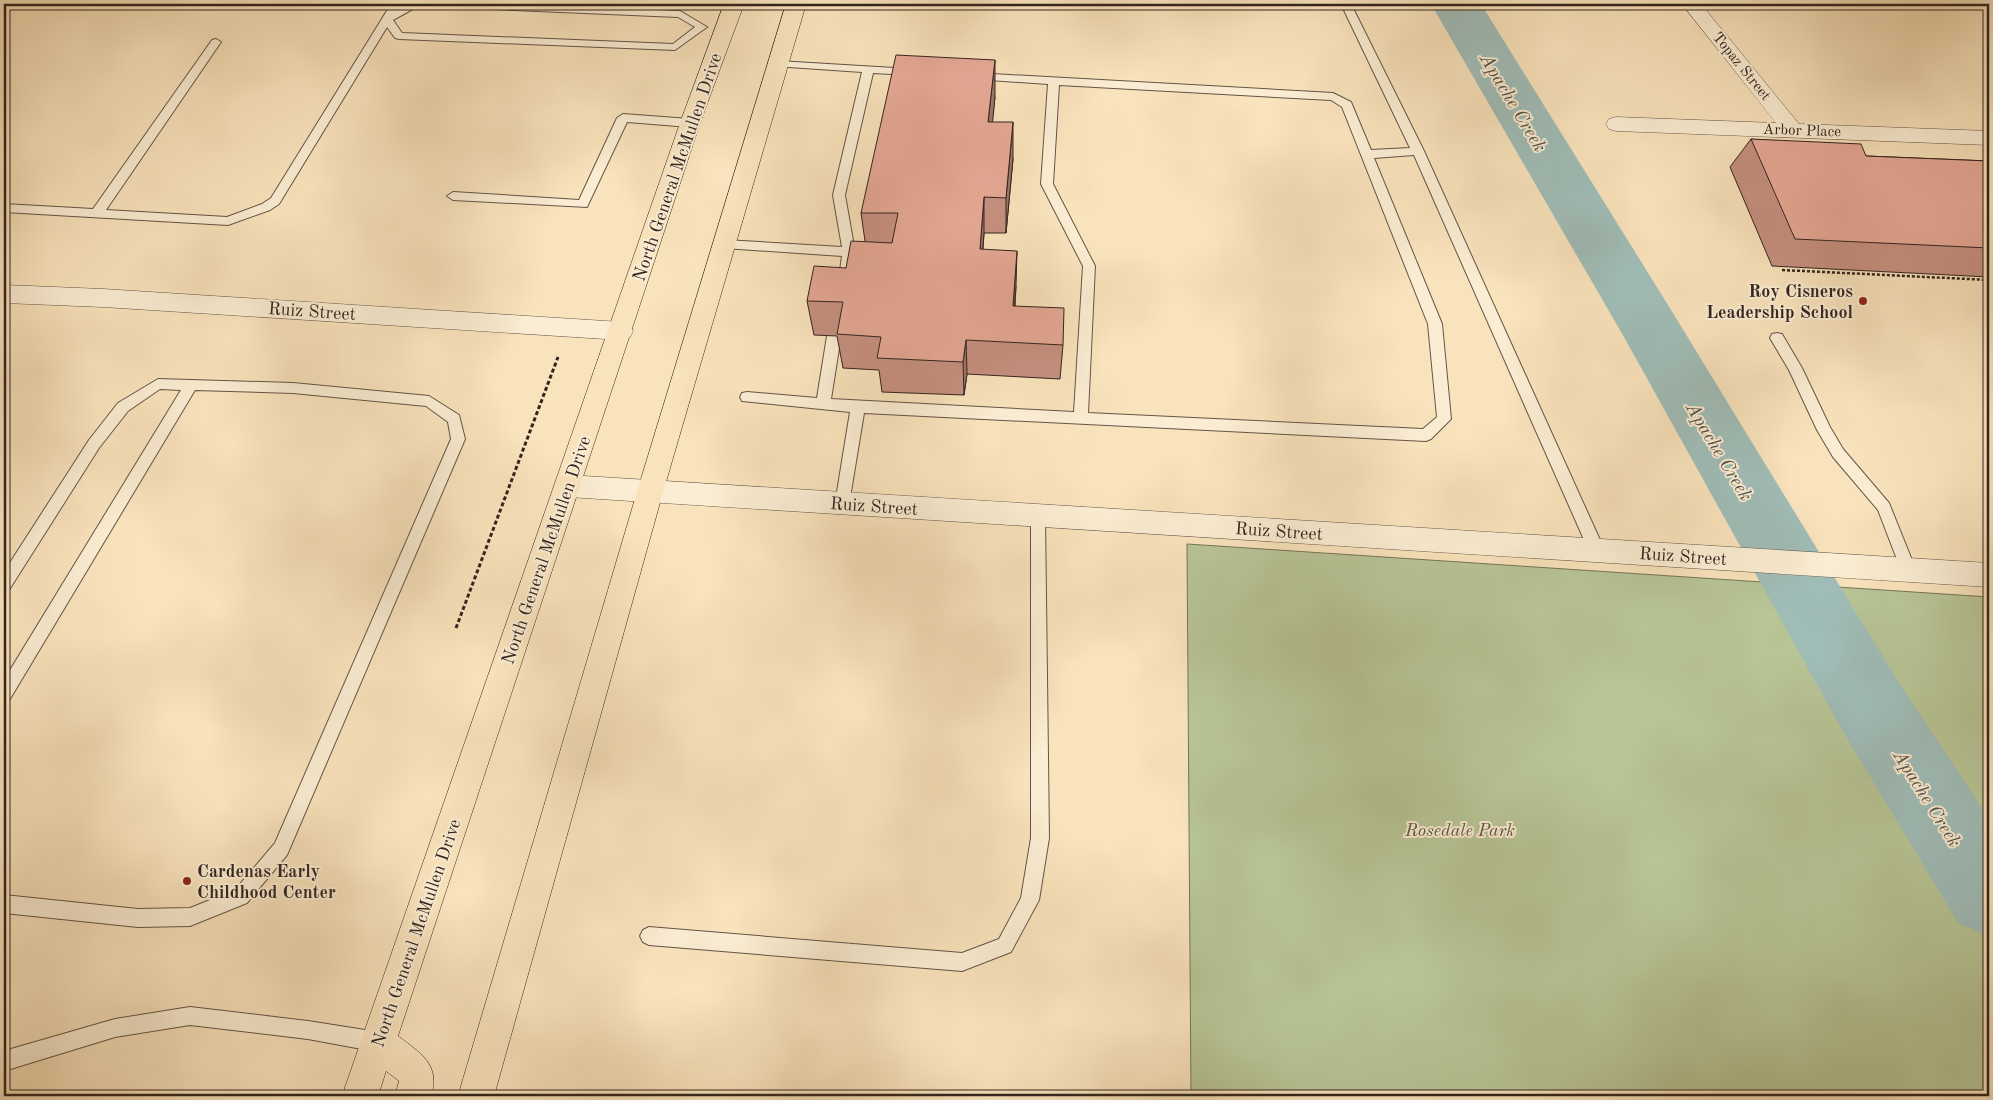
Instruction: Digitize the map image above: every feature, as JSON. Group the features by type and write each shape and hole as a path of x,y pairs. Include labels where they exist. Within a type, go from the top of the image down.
{"main road":[{"name":"North General McMullen Drive","path":"360,1096 690,123 734,4"},
{"path":"483,1096 650,492 796,4"},
{"path":"378,1042 414,1071 417,1077 417,1084 414,1096"}],"street":[{"name":"Topaz Street","path":"1691,4 1763,90 1792,129"},
{"name":"Arbor Place","path":"1616,124 1792,129 1989,138"},
{"name":"Ruiz Street","path":"4,294 103,298 621,331"},
{"name":"Ruiz Street","path":"568,486 1989,575"}],"lane":[{"path":"4,208 228,221 266,207 275,201 396,4"},
{"path":"387,19 417,4"},
{"path":"448,4 680,14 702,27 726,29"},
{"path":"1346,4 1418,151 1597,551"},
{"path":"387,19 399,36 675,47 702,27"},
{"path":"97,213 216,42"},
{"path":"778,64 927,73"},
{"path":"843,286 849,252 839,195 868,69"},
{"path":"747,397 858,407 1426,435 1444,419 1435,324 1347,105 1333,97 966,75"},
{"path":"1054,81 1048,184 1089,266 1081,418"},
{"path":"453,196 583,204 623,118 690,123"},
{"path":"1366,154 1418,151"},
{"path":"724,244 849,252"},
{"path":"822,404 834,336"},
{"path":"1777,338 1795,368 1824,430 1838,453 1884,507 1908,570"},
{"path":"4,585 94,444 124,407 158,384 293,388 429,401 454,418 458,439 281,849 241,897 190,917 138,918 4,904"},
{"path":"4,694 191,385"},
{"path":"842,504 858,407"},
{"path":"649,936 962,962 1005,946 1030,900 1040,838 1038,516"},
{"path":"4,1061 115,1028 190,1016 308,1030 378,1042"}],"path":[{"path":"1782,270 1989,280"},
{"path":"456,628 561,351"}],"green space":[{"name":"Rosedale Park","path":"1187,544 1989,597 1989,1096 1191,1096"}],"building":[{"path":"896,55 995,60 988,122 1013,122 1006,198 984,197 980,249 1017,251 1013,306 1064,308 1063,345 966,340 963,362 877,358 881,337 837,334 843,302 807,301 814,266 846,268 851,241 892,243 898,213 861,213"},
{"path":"1751,139 1861,144 1866,156 1989,161 1989,248 1795,239"}],"waterway":[{"name":"Apache Creek","path":"1456,4 1646,321 1872,709 1989,894"}],"place":[{"name":"Roy Cisneros Leadership School","path":"1863,301"},
{"name":"Cardenas Early Childhood Center","path":"187,881"}]}
